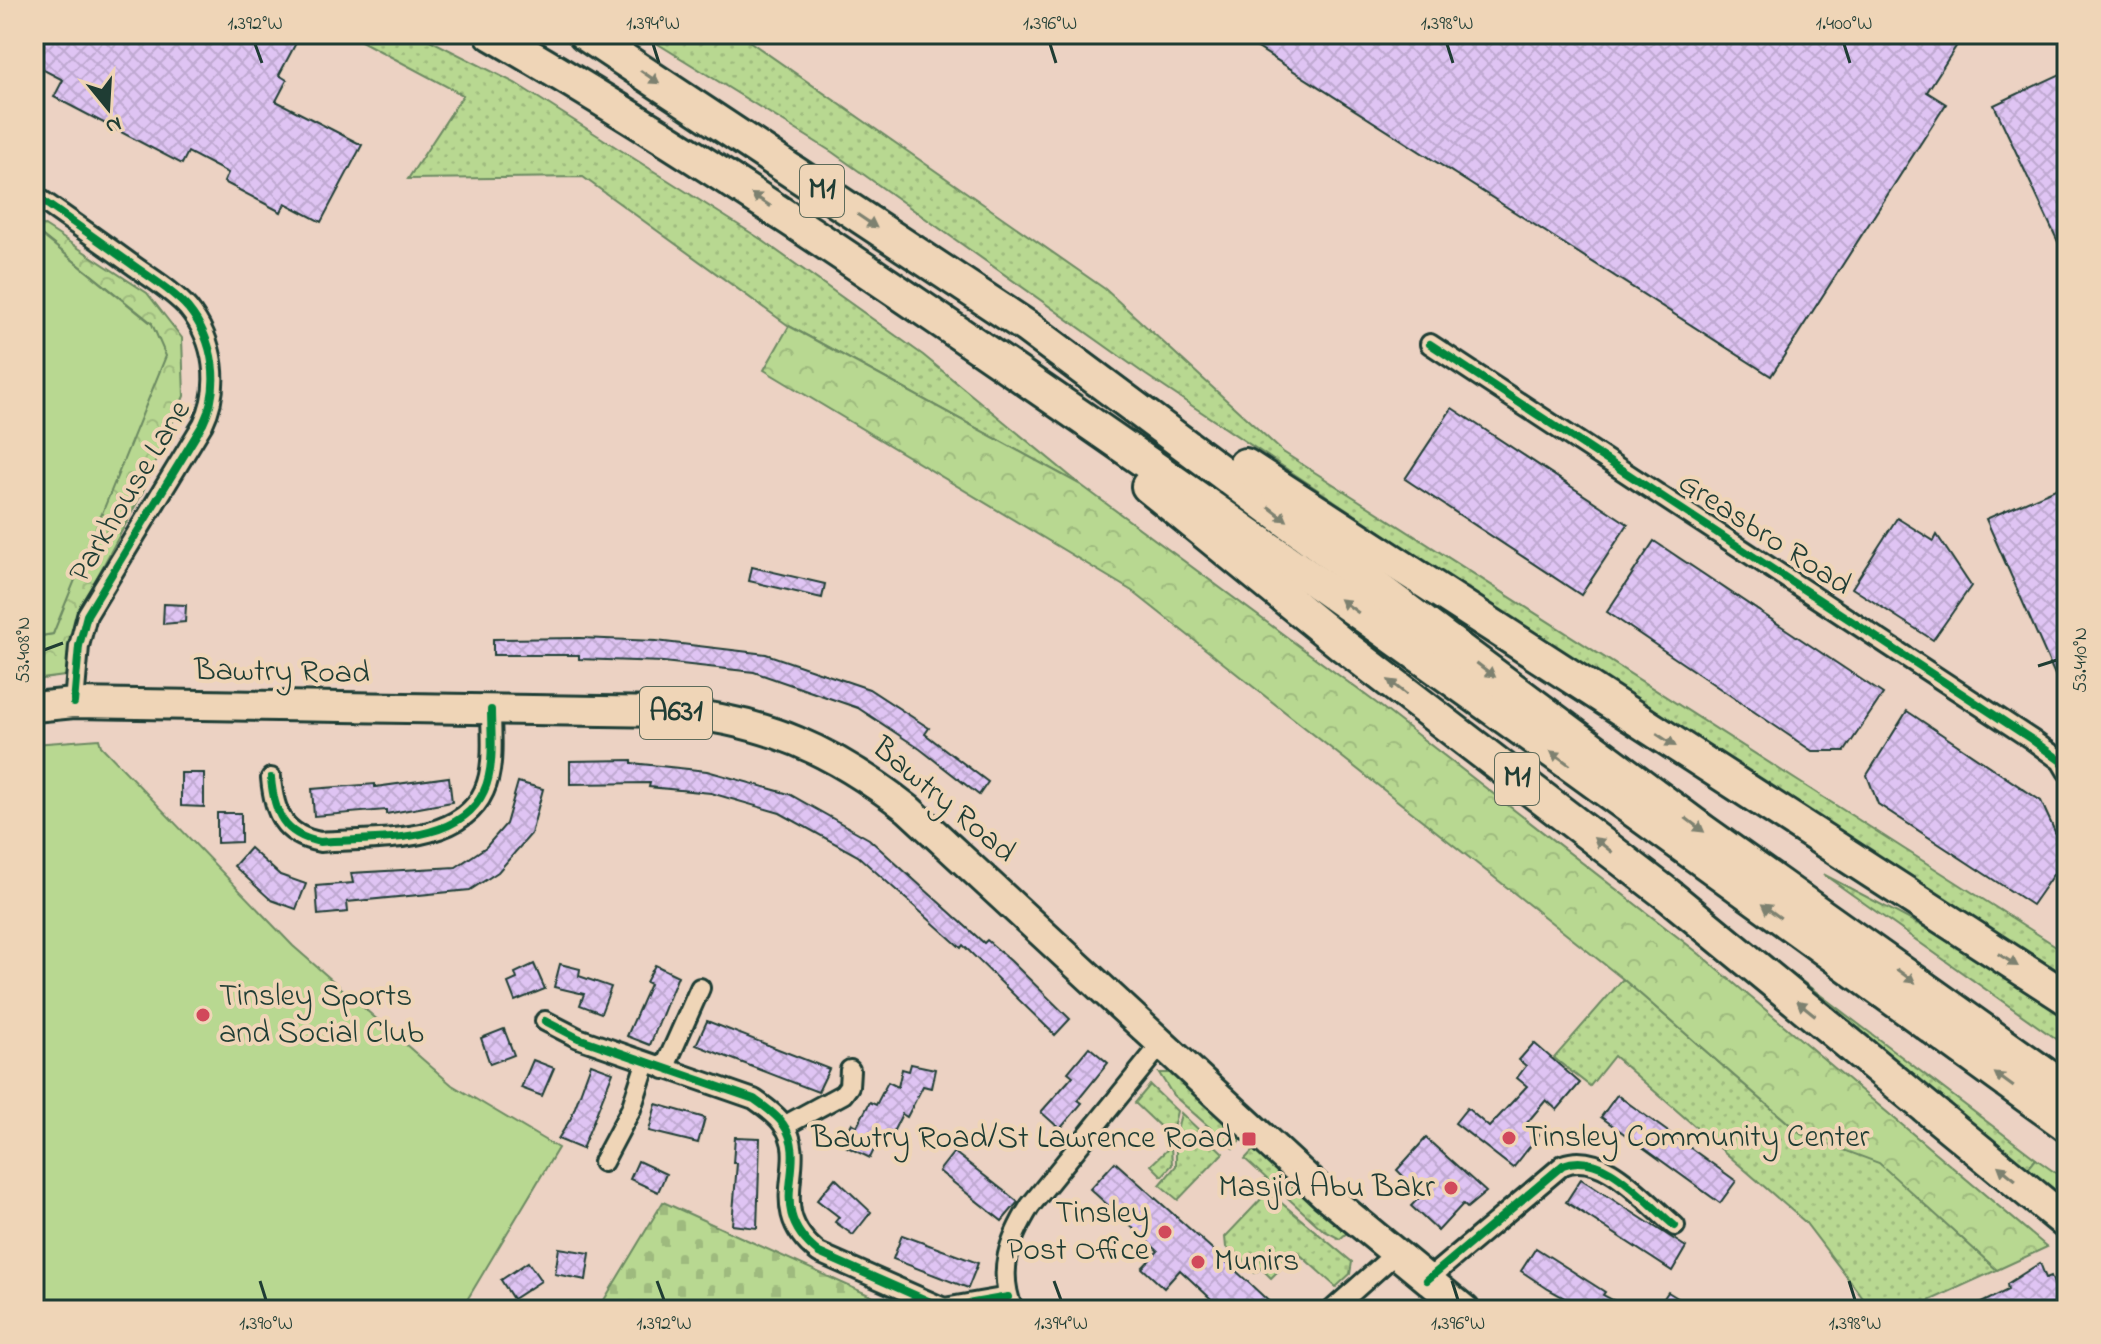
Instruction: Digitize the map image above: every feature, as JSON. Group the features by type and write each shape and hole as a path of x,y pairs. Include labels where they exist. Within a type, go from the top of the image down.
{"highway":[{"name":"M1","path":"492,34 616,106 965,337 1239,526 2067,1125"},
{"name":"M1","path":"585,34 1058,351 1703,831 2067,1090"},
{"name":"M1","path":"965,337 1344,646 1667,894 2067,1223"},
{"path":"1058,351 1173,418 2067,998"}],"main road":[{"name":"Bawtry Road","path":"34,707 74,703 669,712 756,725 832,755 908,809 1324,1194 1465,1310"}],"street":[{"name":"Parkhouse Lane","path":"34,195 165,288 188,309 208,348 214,370 212,406 203,424 87,615 79,646 74,703"},
{"name":"Greasbro Road","path":"1430,344 2031,739 2061,761 2067,771"},
{"path":"271,778 273,805 281,821 292,833 308,840 334,841 444,828 475,806 485,789 490,766 491,710"},
{"path":"603,1162 700,988"},
{"path":"545,1021 655,1066 754,1099 784,1126 791,1154 788,1206 792,1221 808,1244 819,1253 944,1308 1011,1303 1005,1272 1015,1231 1030,1206 1163,1042"},
{"path":"784,1126 843,1094 849,1086 850,1070"},
{"path":"1427,1280 1563,1165 1577,1159 1603,1167 1675,1226"},
{"path":"1332,1310 1395,1254"}],"green space":[{"path":"348,34 418,34 515,83 759,238 923,355 1081,485 789,326 583,177 408,179 463,95"},
{"path":"642,34 739,34 1105,289 1283,452 2067,953 2067,976 1776,796 1146,375 832,152"},
{"path":"34,219 147,293 182,338 184,396 142,493 76,617 72,675 34,680 34,637 53,634 152,323 34,229"},
{"path":"34,229 152,324 166,356 53,634 34,637"},
{"path":"789,326 1081,485 1379,705 1697,952 2047,1247 1997,1270 1879,1163 1801,1134 1623,979 1132,591 764,370"},
{"name":"Tinsley Sports and Social Club","path":"99,739 101,746 293,946 452,1085 558,1148 461,1310 34,1310 34,744"},
{"path":"1823,874 1945,938 2067,1019 2067,1047"},
{"path":"1732,928 2036,1159 2022,1176"},
{"path":"1623,979 1801,1134 1879,1162 1997,1270 1909,1310 1872,1310 1805,1222 1614,1056 1590,1086 1554,1058"},
{"path":"1159,1073 1175,1073 1247,1133 1233,1148 1173,1095"},
{"path":"1150,1085 1177,1111 1171,1137 1135,1103"},
{"path":"1181,1113 1223,1153 1178,1200 1160,1185 1176,1166 1176,1136"},
{"path":"1258,1145 1350,1230 1340,1239 1323,1230 1245,1159"},
{"path":"1171,1146 1172,1165 1162,1176 1151,1165"},
{"path":"2036,1159 2067,1181 2067,1212 2022,1176"},
{"path":"1266,1194 1273,1196 1352,1262 1350,1274 1336,1287 1297,1252 1271,1278 1261,1268 1255,1273 1226,1247 1225,1237"},
{"path":"663,1202 902,1310 598,1310"}],"building":[{"path":"34,34 279,34 296,43 279,75 287,80 276,101 362,145 321,222 285,203 281,212 224,182 228,173 188,152 182,164 54,97 63,80 34,65"},
{"path":"1236,34 1964,34 1927,92 1946,104 1771,376"},
{"path":"2067,71 2067,261 1994,105"},
{"path":"1452,408 1628,524 1581,595 1405,479"},
{"path":"2067,484 2067,702 1986,519"},
{"path":"1897,518 1934,541 1937,535 1971,586 1933,640 1852,588"},
{"path":"1654,541 1883,694 1845,751 1812,751 1607,612"},
{"path":"752,567 825,584 822,598 749,581"},
{"path":"164,604 186,605 185,622 163,624"},
{"path":"493,639 656,641 766,654 869,689 929,728 925,734 988,782 979,795 920,749 858,708 754,672 663,662 579,659 579,655 493,655"},
{"path":"1907,711 2041,801 2066,856 2032,905 1878,804 1867,775"},
{"path":"632,760 632,763 707,771 789,794 869,839 984,943 987,940 1011,961 1070,1019 1055,1035 963,945 961,948 858,856 780,813 711,793 649,787 650,783 570,784 570,761"},
{"path":"181,773 204,773 204,807 181,806"},
{"path":"449,777 452,802 386,814 386,810 314,816 312,789 375,784 375,787"},
{"path":"518,782 543,789 531,834 498,872 470,890 347,902 348,912 318,915 316,886 353,883 351,873 456,867 486,847 506,824"},
{"path":"217,813 241,813 241,842 217,843"},
{"path":"250,848 280,875 306,884 296,909 271,900 234,866"},
{"path":"534,964 545,989 515,1001 508,983 517,979 515,973"},
{"path":"560,964 580,969 579,976 611,987 601,1013 580,1005 584,994 554,987"},
{"path":"655,965 678,976 650,1045 627,1036"},
{"path":"707,1021 829,1069 818,1092 696,1045"},
{"path":"504,1029 514,1055 490,1064 481,1038"},
{"path":"1534,1043 1580,1083 1557,1110 1546,1100 1526,1124 1539,1135 1513,1168 1455,1123 1467,1108 1489,1127 1527,1086 1517,1078 1526,1066 1519,1060"},
{"path":"1089,1047 1108,1063 1078,1100 1082,1103 1060,1129 1041,1112 1073,1076 1068,1072"},
{"path":"533,1060 554,1068 542,1096 521,1088"},
{"path":"591,1064 613,1072 582,1149 558,1139 571,1118"},
{"path":"911,1064 935,1069 931,1088 923,1086 907,1117 902,1114 890,1138 882,1133 870,1158 841,1144 852,1123 857,1126 870,1102 876,1105 888,1082 898,1087 902,1069 909,1071"},
{"path":"1617,1095 1736,1181 1720,1203 1601,1117"},
{"path":"656,1104 705,1118 698,1143 649,1131"},
{"path":"735,1137 760,1138 757,1228 732,1225 737,1163 733,1163"},
{"name":"Masjid Abu Bakr","path":"1426,1138 1486,1192 1467,1208 1463,1204 1438,1231 1411,1206 1422,1195 1397,1170"},
{"path":"954,1152 1018,1202 1002,1221 939,1171"},
{"path":"638,1161 666,1174 658,1192 630,1179"},
{"path":"1115,1162 1278,1310 1223,1310 1180,1270 1164,1288 1142,1268 1158,1251 1090,1189"},
{"path":"835,1178 871,1212 853,1235 835,1222 839,1217 817,1200"},
{"path":"1581,1179 1686,1247 1672,1271 1566,1202"},
{"path":"902,1235 978,1263 968,1288 893,1259"},
{"path":"559,1248 590,1253 586,1280 555,1274"},
{"path":"1536,1248 1605,1292 1603,1295 1631,1310 1586,1310 1548,1289 1521,1271"},
{"path":"528,1262 541,1281 513,1299 501,1280"},
{"path":"2040,1263 2046,1278 2051,1276 2061,1302 2044,1310 1967,1310 2008,1290 2007,1284"},
{"path":"1668,1292 1697,1310 1656,1310"}],"cycle path":[{"path":"34,195 182,301 204,335 212,364 212,395 203,424 87,615 79,646 74,703"},
{"path":"1430,344 2031,739 2061,761 2067,771"},
{"path":"271,778 275,801 283,820 289,828 307,839 320,842 388,838 435,830 455,822 472,809 484,791 491,761 491,710"},
{"path":"545,1021 578,1038 754,1099 773,1114 783,1124 790,1139 793,1219 802,1236 819,1253 944,1308 1008,1297"},
{"path":"1427,1280 1563,1165 1578,1162 1594,1164 1609,1171 1675,1226"}],"place":[{"name":"Tinsley Sports and Social Club","path":"203,1015"},
{"name":"Tinsley Community Center","path":"1509,1138"},
{"name":"Bawtry Road/St Lawrence Road","path":"1249,1139"},
{"name":"Masjid Abu Bakr","path":"1451,1188"},
{"name":"Tinsley Post Office","path":"1165,1232"},
{"name":"Munirs","path":"1198,1262"}]}
